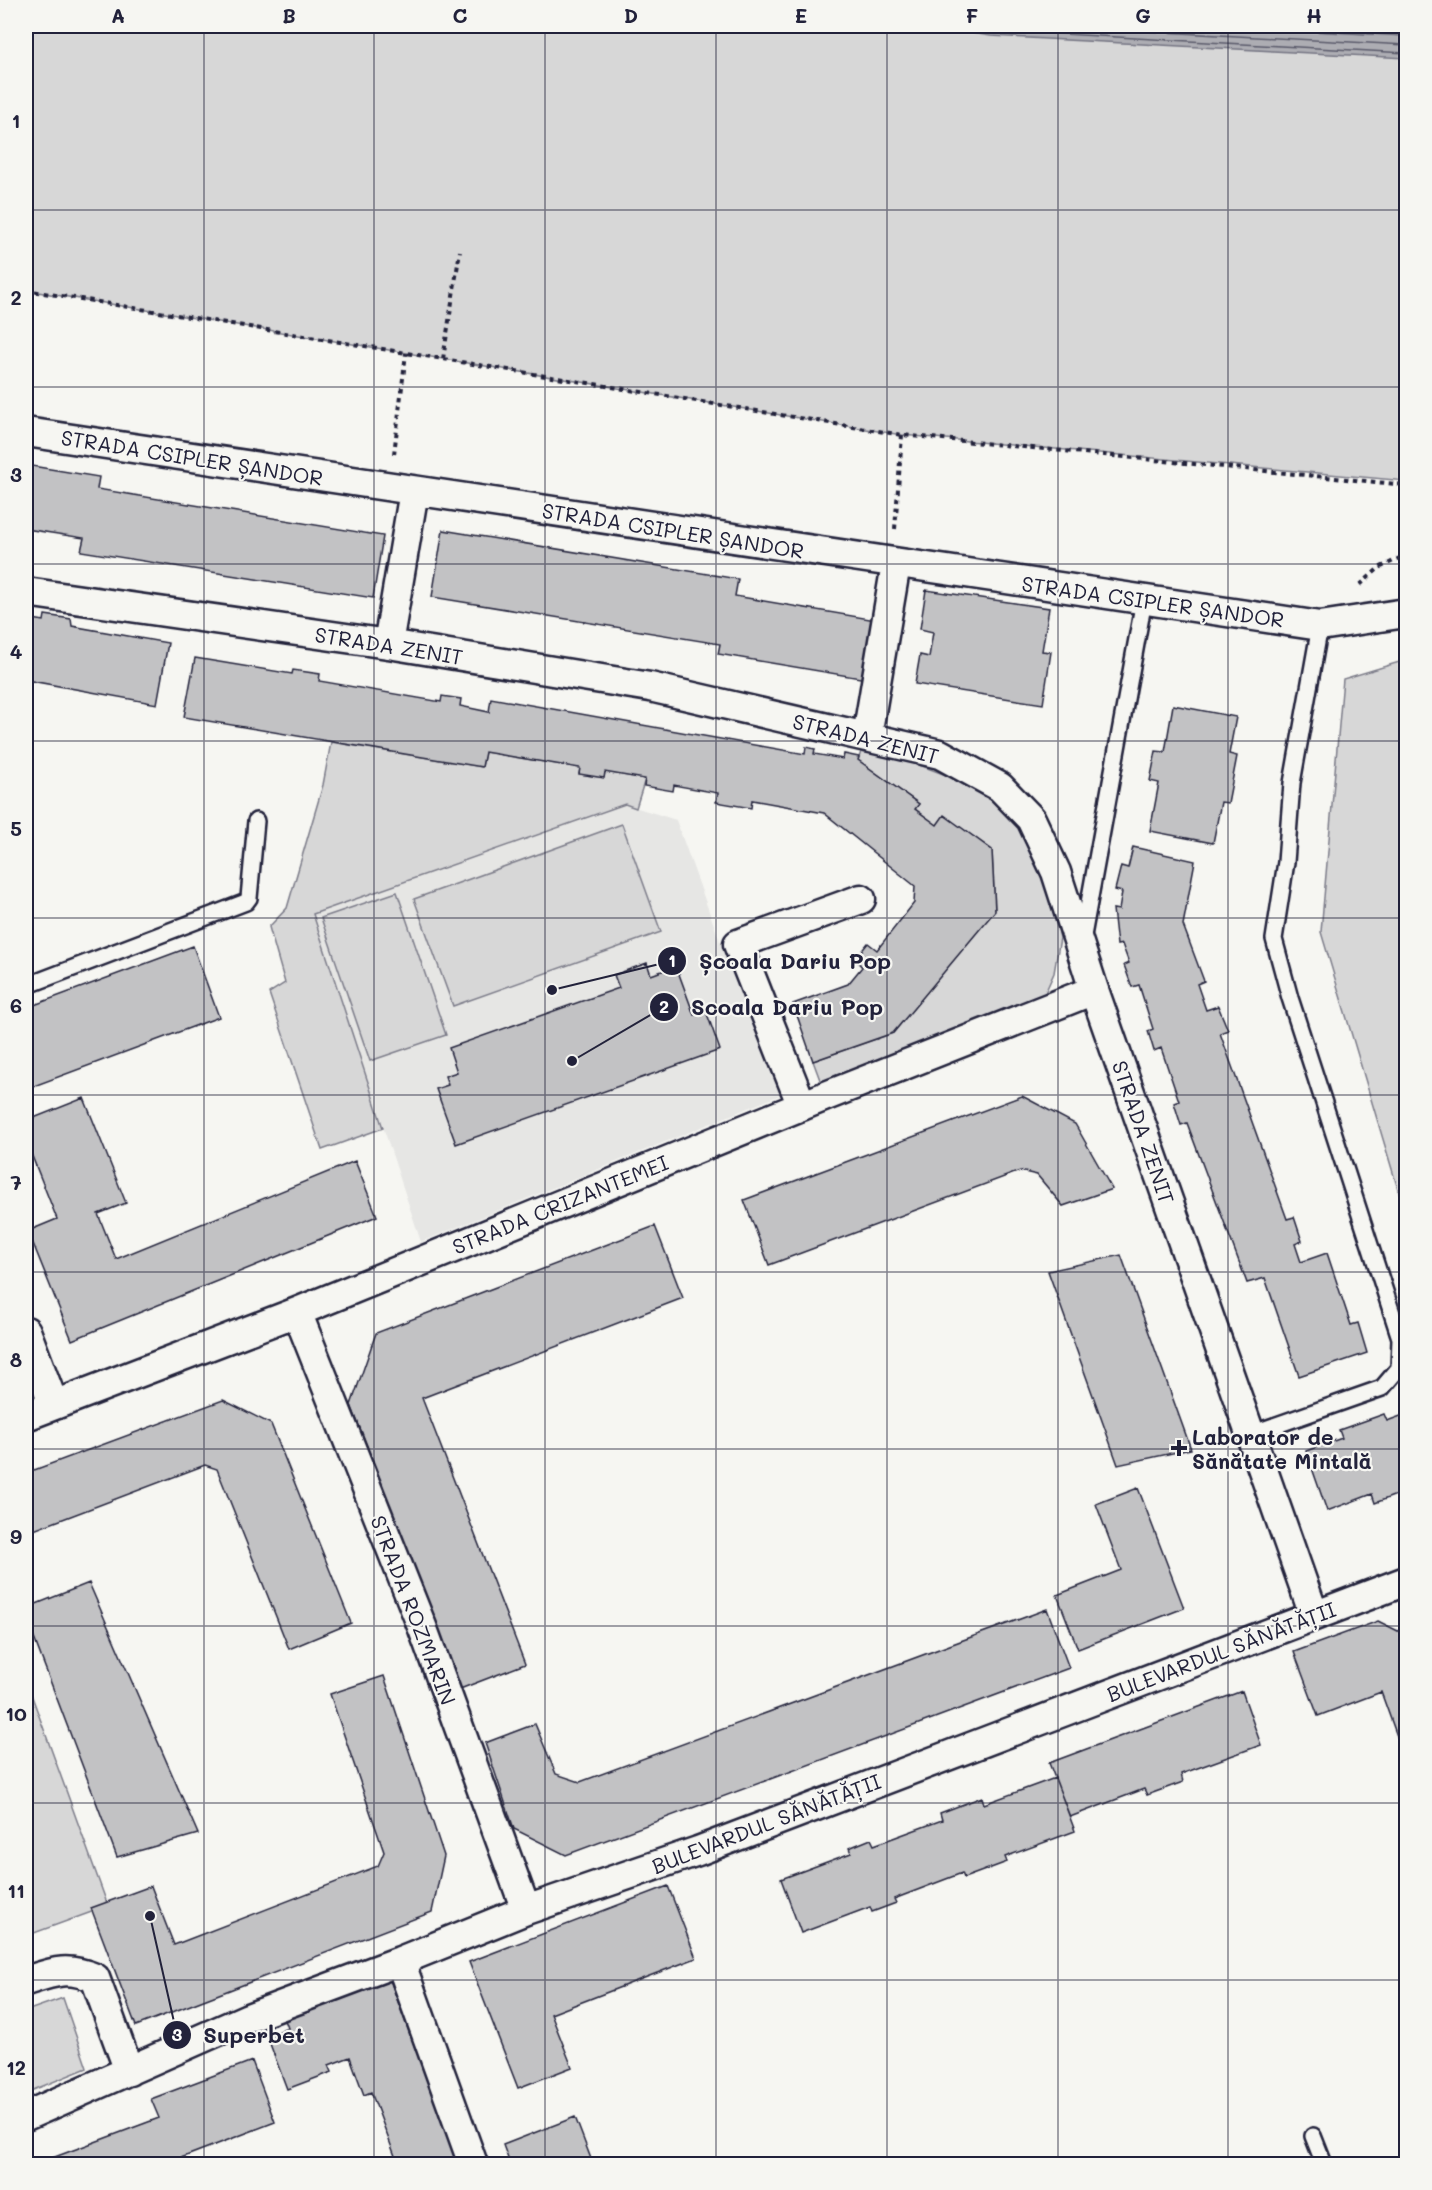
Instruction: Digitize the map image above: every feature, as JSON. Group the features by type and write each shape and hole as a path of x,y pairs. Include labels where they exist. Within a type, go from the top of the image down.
{"street":[{"name":"STRADA CSIPLER ȘANDOR","path":"26,432 1320,626 1407,613"},
{"path":"388,644 402,489"},
{"path":"867,736 894,563"},
{"name":"STRADA ZENIT","path":"26,592 388,644 650,687 940,754 1000,787 1031,819 1056,872 1094,990 1314,1615"},
{"path":"802,1107 738,944 861,899"},
{"name":"STRADA CRIZANTEMEI","path":"26,1416 297,1312 1094,990"},
{"name":"STRADA ROZMARIN","path":"297,1312 423,1629 526,1910"},
{"path":"26,1331 54,1405"},
{"name":"BULEVARDUL SĂNĂTĂȚII","path":"26,2116 248,2018 400,1962 526,1910 698,1851 1407,1581"},
{"path":"400,1962 473,2164"},
{"path":"26,1981 55,1971 78,1971 95,1978 129,2071"}],"lane":[{"path":"1081,947 1144,600"},
{"path":"1251,1434 1382,1388 1399,1368 1400,1338 1294,1010 1274,939 1286,862 1293,783 1320,626"},
{"path":"26,986 246,902 249,898 256,822"},
{"path":"1313,2136 1324,2164"}],"path":[{"path":"443,359 460,251"},
{"path":"26,291 902,435 1407,485"},
{"path":"402,489 406,353"},
{"path":"894,563 902,435"}],"shaded area":[{"path":"26,26 1406,26 1406,481 902,435 26,290"},
{"path":"1406,660 1406,1216 1321,932 1343,679"},
{"path":"331,742 482,767 485,752 580,768 579,774 604,778 605,772 645,779 636,808 625,804 313,914 383,1128 322,1150 269,993 285,983 269,927 287,908 323,785"},
{"path":"864,744 967,783 1017,816 1048,880 1060,938 1054,973 1036,1013 826,1096 813,1061 893,1033 995,910 992,850 944,816 937,825 915,809 919,804 858,760"},
{"path":"625,804 676,820 723,950 738,944 795,1089 421,1242 313,914"},
{"path":"622,824 661,932 453,1006 414,899"},
{"path":"397,892 446,1035 370,1061 321,918"},
{"path":"26,1680 108,1906 26,1936"},
{"path":"63,1998 87,2068 26,2093 26,2011"}],"water":[{"path":"924,26 1406,26 1406,58 991,36"}],"building":[{"path":"26,465 99,477 97,489 383,536 373,598 81,551 84,538 26,529"},
{"path":"443,530 738,579 735,596 876,620 866,679 718,654 720,644 432,597"},
{"path":"926,590 1049,608 1042,651 1051,652 1043,704 915,684 920,655 929,657 933,632 920,629"},
{"path":"45,615 71,619 72,626 168,643 157,704 26,680 26,618 44,621"},
{"path":"195,658 292,674 293,670 320,674 319,681 441,702 442,696 461,699 460,706 489,712 491,698 805,754 806,747 815,749 814,754 843,759 844,754 859,757 858,760 919,804 915,809 937,825 944,815 992,850 995,911 893,1033 813,1061 793,1004 848,984 862,967 855,959 868,943 877,950 914,903 915,886 824,813 752,800 751,808 716,802 718,793 674,785 673,791 644,786 645,779 605,772 604,778 579,774 580,768 485,752 482,767 184,717"},
{"path":"1173,705 1236,717 1229,754 1237,756 1228,803 1221,802 1213,843 1150,831 1159,783 1150,781 1156,751 1165,752"},
{"path":"1133,847 1195,861 1183,925 1204,981 1197,984 1206,1010 1218,1006 1228,1030 1220,1033 1287,1219 1294,1217 1302,1241 1295,1244 1301,1262 1327,1253 1351,1325 1358,1323 1367,1353 1299,1376 1265,1278 1247,1283 1187,1123 1181,1125 1174,1103 1179,1101 1161,1048 1154,1051 1148,1031 1153,1029 1139,985 1132,987 1124,965 1129,963 1122,944 1117,945 1113,909 1119,910 1122,892 1115,890 1121,866 1128,868"},
{"path":"193,946 219,1017 26,1089 26,1008"},
{"path":"647,963 651,975 676,966 694,1015 706,1011 720,1050 456,1144 436,1089 448,1085 445,1076 457,1072 449,1048 619,988 614,975"},
{"path":"1022,1096 1075,1124 1112,1189 1063,1206 1037,1175 1020,1171 769,1265 744,1200"},
{"path":"84,1098 126,1203 98,1214 116,1259 355,1161 377,1216 72,1340 28,1231 57,1219 26,1141 26,1121"},
{"path":"655,1226 683,1298 422,1398 525,1664 460,1689 351,1405 376,1333"},
{"path":"1121,1255 1191,1449 1118,1465 1048,1271"},
{"path":"223,1400 271,1424 351,1623 289,1649 217,1469 205,1465 26,1533 26,1473"},
{"path":"1384,1414 1387,1421 1406,1414 1406,1482 1401,1484 1404,1492 1375,1503 1372,1494 1327,1511 1306,1451 1342,1438 1339,1430"},
{"path":"1138,1488 1184,1608 1078,1649 1057,1595 1121,1570 1096,1504"},
{"path":"26,1578 35,1603 26,1607"},
{"path":"89,1583 198,1834 117,1857 26,1617 26,1608"},
{"path":"1047,1609 1069,1668 566,1855 514,1829 485,1743 535,1724 556,1774 580,1782"},
{"path":"1378,1621 1406,1635 1406,1761 1381,1692 1318,1716 1294,1652"},
{"path":"384,1676 444,1856 432,1912 136,2026 91,1908 151,1886 174,1945 378,1866 384,1852 330,1694"},
{"path":"1242,1691 1261,1745 1181,1774 1183,1782 1147,1795 1144,1789 1070,1817 1049,1763"},
{"path":"1055,1778 1075,1831 1005,1857 1007,1862 964,1878 962,1873 894,1899 896,1903 872,1912 870,1907 801,1933 781,1879 851,1853 849,1848 871,1839 874,1845 942,1820 940,1813 982,1797 984,1804"},
{"path":"668,1886 696,1958 551,2014 572,2067 518,2088 469,1962"},
{"path":"390,1980 458,2164 398,2164 371,2092 364,2095 350,2057 329,2065 332,2072 287,2089 267,2036 288,2028 285,2020"},
{"path":"252,2061 275,2122 181,2158 184,2164 36,2164 159,2118 151,2099"},
{"path":"575,2117 593,2164 510,2164 503,2145"},
{"path":"1406,2157 1406,2164 1385,2164"}],"place":[{"name":"Școala Dariu Pop","path":"552,990"},
{"name":"Scoala Dariu Pop","path":"572,1061"},
{"name":"Laborator de Sănătate Mintală","path":"1179,1448"},
{"name":"Superbet","path":"150,1916"}]}
